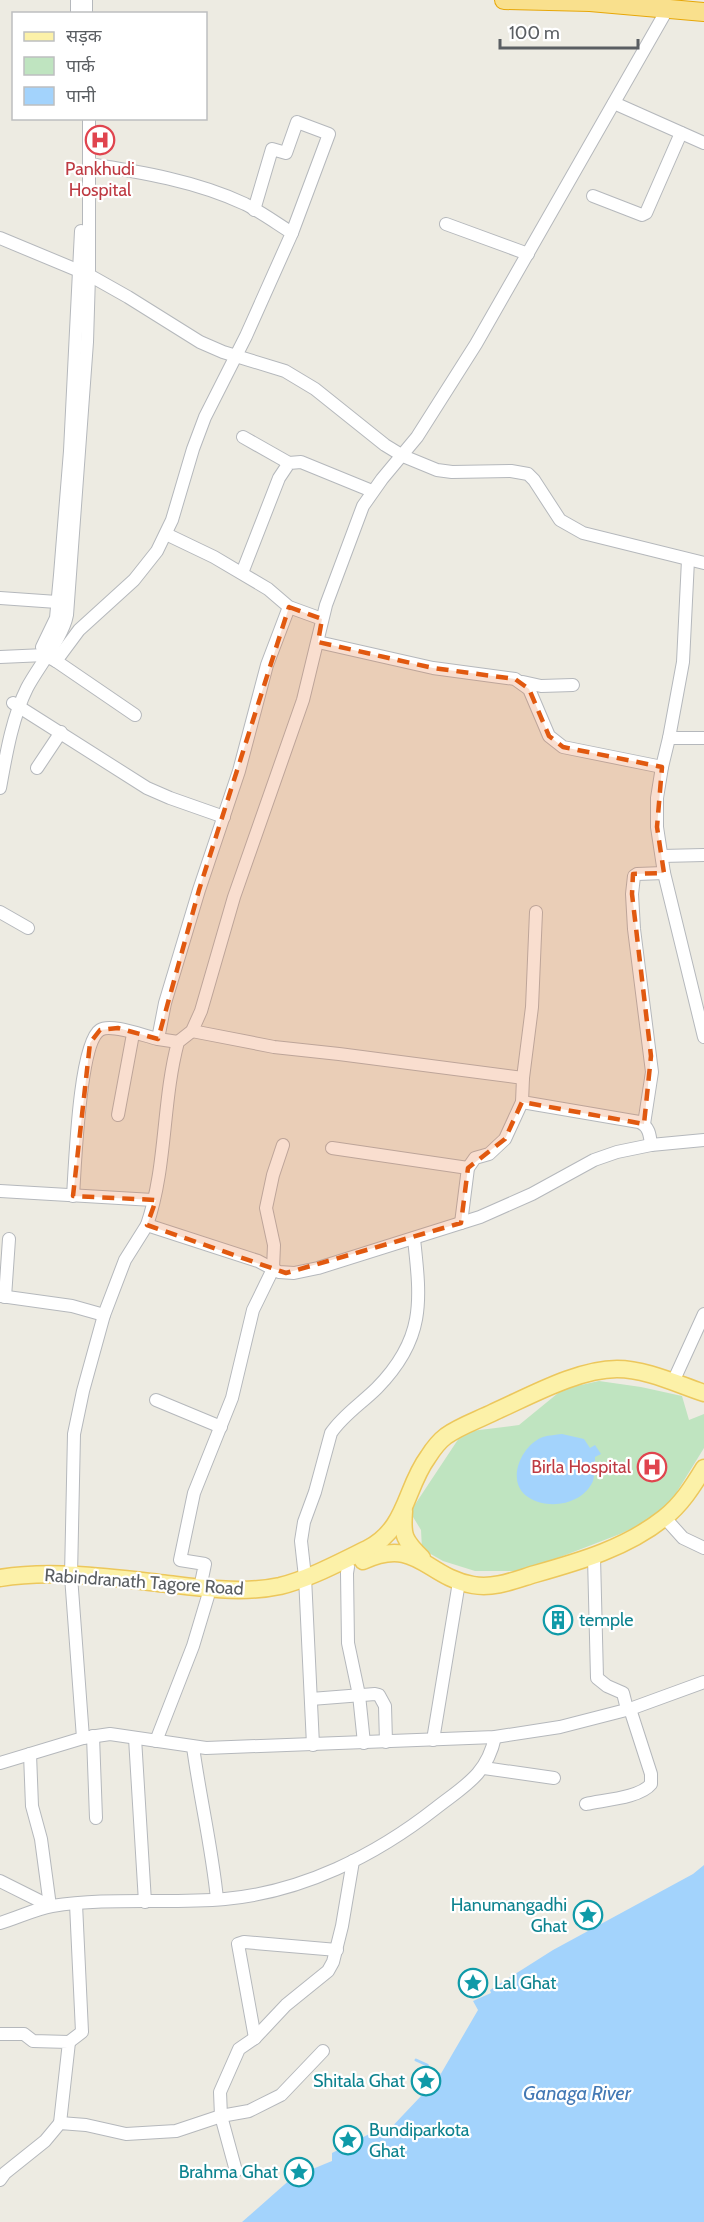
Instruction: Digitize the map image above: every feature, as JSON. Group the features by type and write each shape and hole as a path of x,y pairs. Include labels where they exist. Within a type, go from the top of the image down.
{"highway":[{"path":"504,0 704,4"},
{"path":"668,4 704,12"}],"main road":[{"name":"Rabindranath Tagore Road","path":"305,1582 381,1541 405,1509 425,1460 444,1438 455,1430 568,1380 598,1371 631,1370 704,1393"},
{"name":"Rabindranath Tagore Road","path":"0,1586 72,1580 130,1580 204,1592 255,1589 305,1582 379,1553 398,1552 411,1555 459,1582 475,1586 491,1586 594,1557 643,1533 678,1506 704,1468"},
{"path":"405,1509 402,1532 407,1544 427,1563"},
{"name":"Rabindranath Tagore Road","path":"0,1578 31,1575 72,1580"}],"street":[{"path":"73,1196 79,1115 90,1043 100,1030 108,1027 158,1039 178,1041 192,1031 201,1011 234,897 290,738 318,642 322,619 357,521 372,492 403,456 441,401 528,254 668,4"},
{"path":"614,103 704,143"},
{"path":"0,750 16,705 63,628 67,615 86,364 82,120"},
{"path":"46,657 56,618 84,273 89,164 88,120"},
{"path":"46,657 134,580 157,551 166,534 197,436 237,356 292,233 329,134 297,122 286,153 272,149 254,210"},
{"path":"593,196 633,213 642,215 646,213 681,133"},
{"path":"89,164 185,183 222,195 254,210 292,233"},
{"path":"446,224 528,254"},
{"path":"0,238 84,273 128,297 200,342 273,366 296,377 333,402 385,445 403,456 437,470 511,471 528,474 560,520 570,528 704,563"},
{"path":"243,437 289,463 301,462 372,492"},
{"path":"242,573 279,478 289,463"},
{"path":"166,534 242,573 268,589 289,607 322,619"},
{"path":"688,560 683,662 657,798 657,827 664,873 704,1037"},
{"path":"0,598 57,602"},
{"path":"158,1039 175,970 246,748 265,673 289,607"},
{"path":"318,642 433,669 515,679 541,686 573,685"},
{"path":"0,657 46,657 135,715"},
{"path":"522,682 530,689 535,699 549,736 563,747 662,767"},
{"path":"16,705 147,788 224,817"},
{"path":"0,788 16,705"},
{"path":"37,768 61,732"},
{"path":"669,738 704,738"},
{"path":"662,856 704,855"},
{"path":"644,1124 652,1064 633,929 632,894 634,876 637,874 664,873"},
{"path":"0,912 28,928"},
{"path":"461,1223 468,1168 475,1158 489,1154 505,1139 522,1102 533,989 536,912"},
{"path":"192,1031 274,1047 523,1078"},
{"path":"118,1115 133,1034"},
{"path":"96,1818 72,1580 74,1434 85,1381 104,1315 125,1260 147,1225 163,1151 166,1098 178,1041"},
{"path":"522,1102 630,1119 644,1124 649,1132 651,1145"},
{"path":"147,1225 258,1261 286,1273 302,1271 461,1223 515,1202 594,1160 617,1152 651,1145 704,1140"},
{"path":"156,1742 193,1646 204,1592 205,1564 180,1560 194,1493 221,1427 238,1377 253,1310 273,1269 274,1251 266,1208 273,1175 283,1145"},
{"path":"333,1148 468,1168"},
{"path":"0,1191 153,1200"},
{"path":"9,1239 2,1297 72,1306 104,1315"},
{"path":"313,1745 301,1533 331,1433 341,1420 387,1378 398,1363 414,1331 419,1297 414,1239"},
{"path":"673,1382 704,1314"},
{"path":"156,1400 221,1427"},
{"path":"665,1518 683,1538 704,1548"},
{"path":"586,1804 634,1794 643,1791 651,1784 651,1774 623,1693 607,1686 597,1678 594,1557"},
{"path":"348,1567 348,1643 359,1695 363,1743"},
{"path":"433,1740 459,1582"},
{"path":"0,1763 88,1737 110,1734 193,1747 313,1745 495,1737 560,1727 628,1709 704,1682"},
{"path":"311,1699 375,1694 383,1699 385,1706 386,1742"},
{"path":"0,1923 50,1906 217,1899 255,1895 312,1880 353,1861 425,1817 484,1768 493,1749 495,1737"},
{"path":"135,1738 145,1902"},
{"path":"193,1747 202,1809 212,1852 217,1899"},
{"path":"30,1754 32,1806 44,1856 50,1906"},
{"path":"484,1768 554,1778"},
{"path":"236,2171 221,2116 220,2092 239,2049 255,2038 286,2005 327,1971 337,1950 353,1861"},
{"path":"0,1881 50,1906"},
{"path":"0,2034 24,2034 33,2041 69,2042 82,2032 76,1904"},
{"path":"255,2038 238,1944 244,1942 337,1950"},
{"path":"0,2180 5,2173 45,2141 60,2123 69,2042"},
{"path":"60,2123 86,2125 126,2134 176,2131 221,2116 249,2111 280,2095 323,2051"}],"highlighted area":[{"path":"289,607 322,619 318,642 433,668 515,679 529,689 549,736 563,747 662,767 657,827 664,873 633,874 632,894 651,1056 644,1124 522,1102 505,1139 468,1168 461,1223 286,1273 147,1225 156,1200 73,1196 90,1043 100,1030 118,1028 158,1039 199,890"}],"green space":[{"path":"599,1381 682,1396 689,1420 704,1414 704,1448 670,1503 650,1520 620,1534 524,1571 475,1571 443,1561 422,1549 421,1530 410,1512 463,1432 519,1425 563,1389"}],"water":[{"path":"562,1434 584,1439 590,1448 595,1445 601,1454 595,1457 593,1481 582,1495 574,1500 555,1504 536,1501 521,1490 517,1474 519,1464 535,1441 545,1436"},
{"name":"Ganaga River","path":"704,1865 704,2222 242,2222 293,2177 332,2161 332,2153 381,2128 386,2133 439,2077 478,2010 473,2001 491,1993 490,1990 553,1950 693,1874"}],"waterway":[{"path":"416,2060 427,2065 429,2069 442,2077"}],"place":[{"name":"Pankhudi Hospital","path":"100,140"},
{"name":"Birla Hospital","path":"652,1467"},
{"name":"temple","path":"558,1620"},
{"name":"Hanumangadhi Ghat","path":"588,1915"},
{"name":"Lal Ghat","path":"473,1983"},
{"name":"Shitala Ghat","path":"426,2081"},
{"name":"Bundiparkota Ghat","path":"348,2140"},
{"name":"Brahma Ghat","path":"299,2172"}]}
